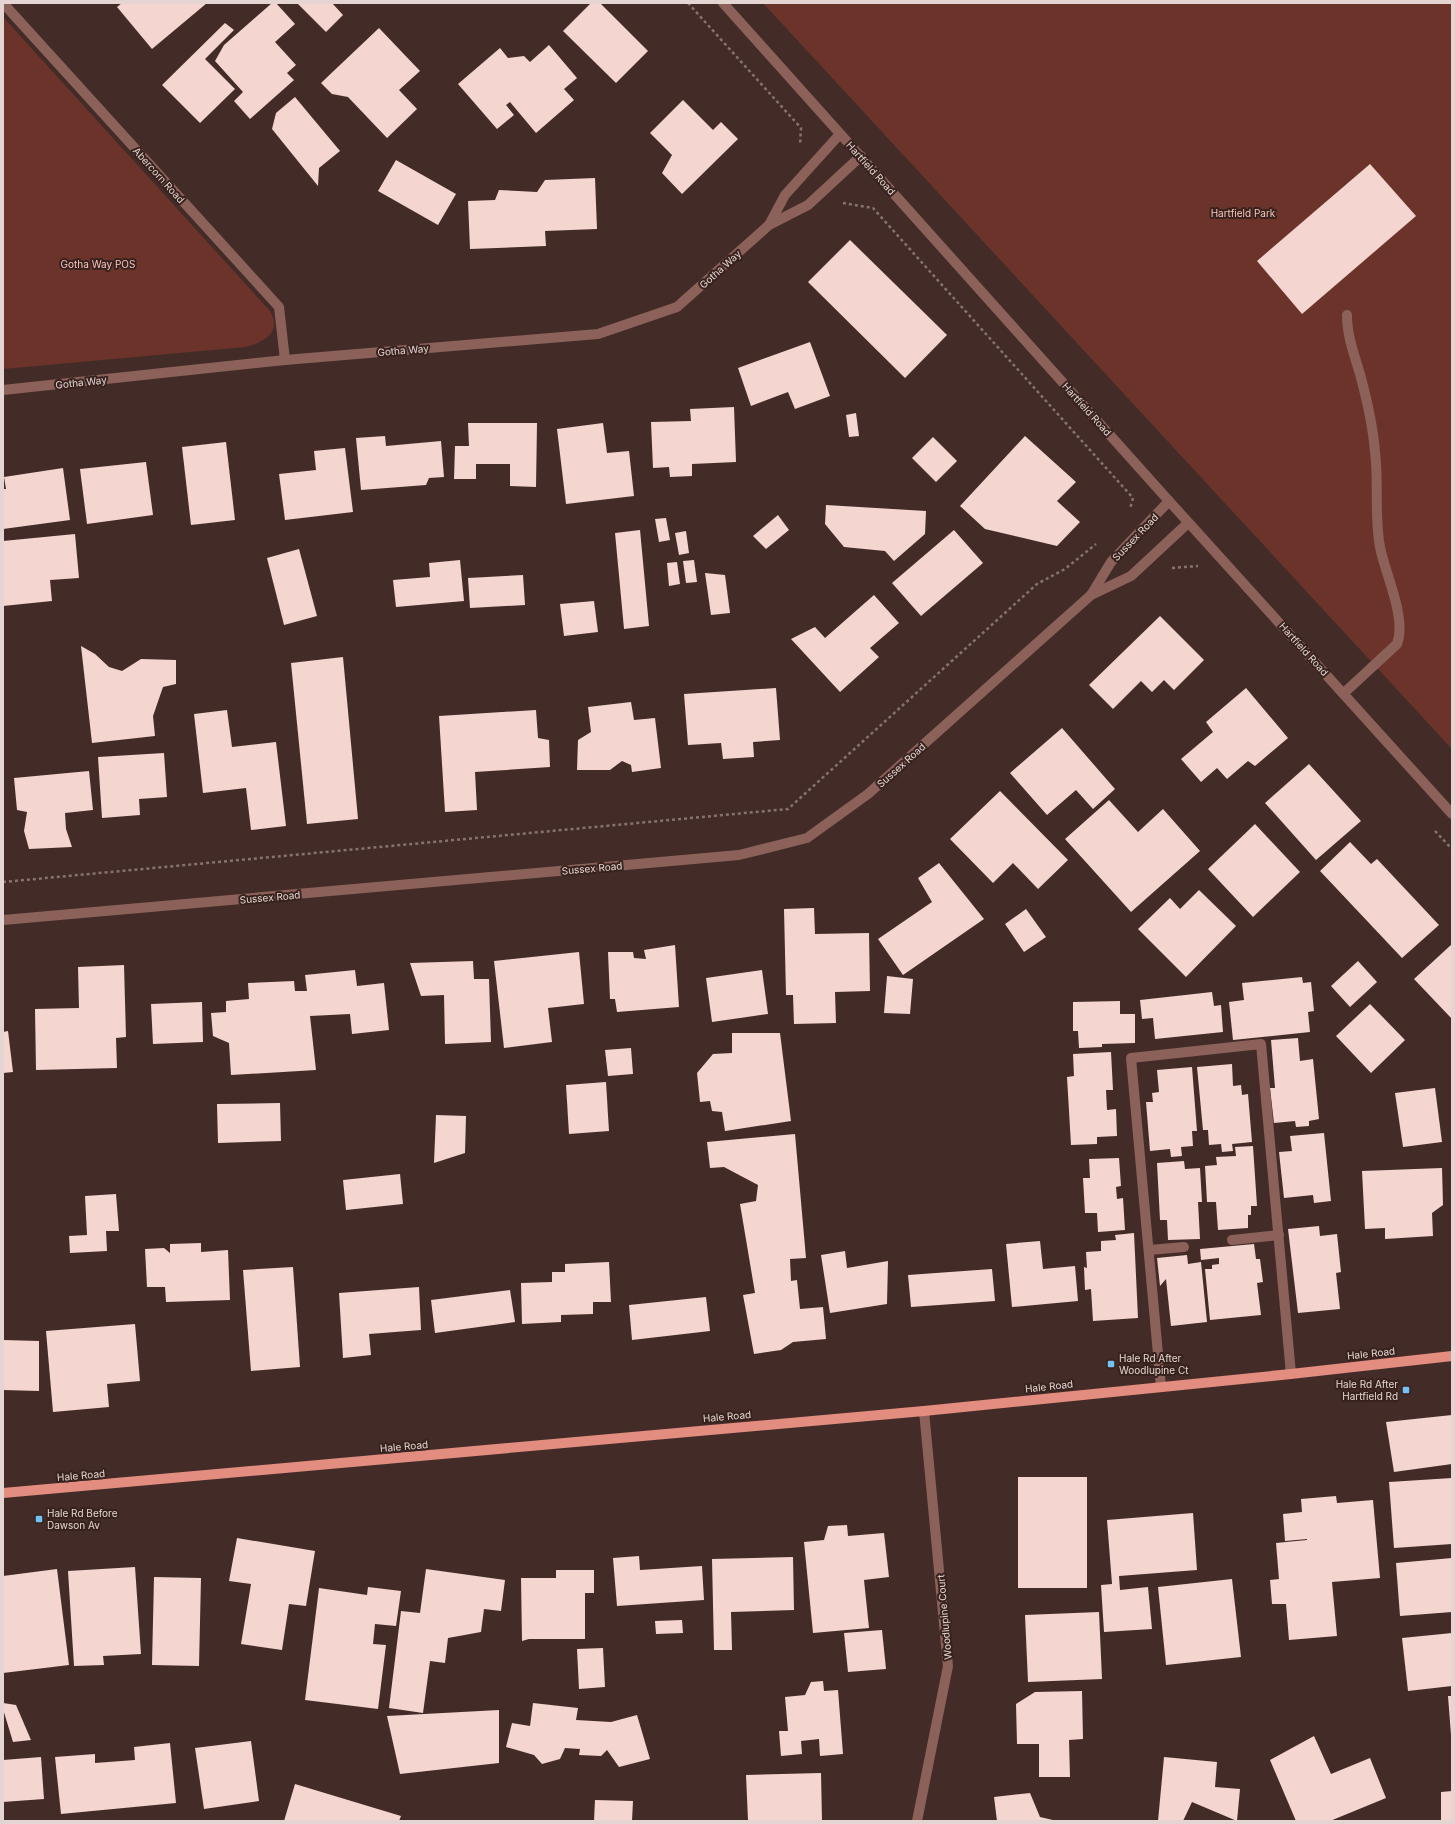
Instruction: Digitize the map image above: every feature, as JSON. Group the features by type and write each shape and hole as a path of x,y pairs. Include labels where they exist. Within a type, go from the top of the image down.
{"main road":[{"name":"Hale Road","path":"3,1493 924,1411 1292,1374 1452,1356"}],"street":[{"name":"Abercorn Road","path":"3,3 279,307 285,360"},
{"name":"Hartfield Road","path":"723,3 1169,501 1452,814"},
{"name":"Gotha Way","path":"769,225 785,195 840,134"},
{"name":"Gotha Way","path":"3,390 285,360 598,334 677,307 769,225 808,206 860,156"},
{"path":"1344,693 1397,644 1400,635 1398,609 1390,585 1377,534 1375,452 1368,405 1348,332 1347,315"},
{"name":"Sussex Road","path":"1091,595 1111,562 1169,501"},
{"name":"Sussex Road","path":"3,920 739,855 807,838 868,794 1091,595 1131,576 1188,522"},
{"path":"1162,1387 1131,1058 1262,1044 1278,1235 1292,1374"},
{"path":"1232,1240 1278,1235"},
{"path":"1149,1250 1184,1247"},
{"name":"Woodlupine Court","path":"917,1821 948,1666 924,1411"}],"path":[{"path":"688,3 801,128 799,157 808,168"},
{"path":"825,189 835,201 873,208 1133,498 1127,518 1140,532"},
{"path":"3,882 788,809 1037,584 1065,570 1098,542"},
{"path":"1157,552 1172,568 1199,566"},
{"path":"1431,826 1452,849"}],"green space":[{"name":"Hartfield Park","path":"763,3 1452,3 1452,749"},
{"name":"Gotha Way POS","path":"3,17 270,311 274,325 273,331 269,335 258,343 245,347 3,369"}],"building":[{"path":"122,3 207,3 152,49 117,7"},
{"path":"272,3 276,3 295,24 275,42 296,65 287,73 294,80 250,119 234,101 243,92 215,61 224,45"},
{"path":"297,3 332,3 343,15 326,32"},
{"path":"591,3 600,3 648,51 616,83 563,31"},
{"path":"225,23 234,30 205,59 235,89 200,123 162,85"},
{"path":"379,28 420,71 399,90 417,109 387,138 348,97 332,94 321,83"},
{"path":"549,45 577,78 564,89 574,100 536,133 510,102 506,105 514,115 497,129 458,84 500,48 508,58 524,56 530,62"},
{"path":"295,97 340,151 319,168 318,186 272,129 276,113"},
{"path":"683,100 713,130 721,122 738,139 682,194 662,173 672,155 650,133"},
{"path":"396,160 456,194 438,225 378,191"},
{"path":"1370,164 1416,216 1302,314 1257,261"},
{"path":"595,178 597,229 545,231 546,246 470,249 468,201 495,200 499,190 537,192 545,180"},
{"path":"850,240 947,335 905,378 808,282"},
{"path":"810,342 830,396 795,409 788,392 751,406 738,368"},
{"path":"734,407 736,462 692,464 692,476 670,477 669,467 653,468 651,422 691,421 690,409"},
{"path":"856,413 859,436 849,437 846,415"},
{"path":"468,423 537,423 536,487 510,486 510,464 476,464 476,479 454,479 455,446 469,446"},
{"path":"603,423 607,453 629,451 634,496 566,504 557,429"},
{"path":"385,436 386,446 441,441 444,477 429,478 426,485 361,490 356,438"},
{"path":"1025,436 1076,482 1057,501 1080,522 1057,546 985,529 960,506"},
{"path":"933,437 957,461 936,482 912,458"},
{"path":"226,442 235,520 191,525 182,447"},
{"path":"345,448 353,512 285,520 279,474 316,470 314,451"},
{"path":"146,462 153,515 87,524 80,469"},
{"path":"63,468 70,520 3,529 3,489 6,489 4,477"},
{"path":"826,505 926,511 925,534 894,561 885,551 844,547 825,524"},
{"path":"778,515 789,530 766,549 753,536"},
{"path":"666,518 670,540 659,542 655,519"},
{"path":"640,530 649,626 624,629 615,533"},
{"path":"954,530 983,563 921,616 892,583"},
{"path":"686,531 689,553 679,555 675,533"},
{"path":"75,534 79,578 50,580 52,601 3,606 3,541"},
{"path":"299,549 317,616 284,625 267,558"},
{"path":"460,560 464,601 396,607 393,580 430,577 429,563"},
{"path":"694,560 697,582 686,583 683,561"},
{"path":"677,562 680,584 669,586 667,563"},
{"path":"705,573 725,575 730,613 711,615"},
{"path":"523,575 525,605 470,608 468,578"},
{"path":"874,595 899,623 870,648 879,657 840,692 791,639 815,627 825,638"},
{"path":"594,601 598,632 564,636 560,604"},
{"path":"1160,616 1204,660 1174,690 1164,680 1152,692 1141,681 1113,709 1089,685"},
{"path":"81,646 95,654 109,667 122,671 141,659 176,660 176,684 163,687 153,716 155,736 92,743"},
{"path":"343,657 358,819 307,824 291,663"},
{"path":"776,688 780,740 753,742 754,757 723,759 721,743 688,745 684,694"},
{"path":"1246,688 1288,738 1255,766 1248,761 1227,779 1217,768 1201,782 1181,759 1213,732 1206,722"},
{"path":"631,702 634,720 655,718 661,768 632,772 631,765 622,761 610,770 577,770 578,740 591,732 588,707"},
{"path":"227,710 232,747 276,742 286,826 251,830 246,788 203,793 194,714"},
{"path":"536,710 538,738 549,740 550,767 475,772 477,810 445,812 439,716"},
{"path":"1062,728 1115,789 1093,809 1076,790 1047,815 1010,773"},
{"path":"164,753 167,797 139,799 140,815 102,818 98,757"},
{"path":"1309,764 1361,821 1316,860 1265,803"},
{"path":"89,771 93,810 65,813 66,829 72,847 29,849 24,831 27,812 17,810 14,778"},
{"path":"1000,791 1068,860 1038,889 1013,863 993,883 950,839"},
{"path":"1109,800 1138,832 1163,809 1200,851 1131,912 1065,839"},
{"path":"1255,824 1300,872 1253,917 1208,869"},
{"path":"1350,842 1371,864 1377,859 1439,925 1402,958 1320,871"},
{"path":"939,863 984,919 903,975 878,939 932,902 918,878"},
{"path":"1199,890 1236,926 1186,977 1138,929 1170,898 1180,909"},
{"path":"814,908 815,934 869,933 870,991 835,992 836,1023 794,1024 793,995 786,995 784,909"},
{"path":"1026,909 1046,937 1024,952 1005,924"},
{"path":"1452,944 1452,1019 1414,979"},
{"path":"675,945 679,1007 617,1012 615,999 610,999 608,952 633,952 634,958 646,959 644,950"},
{"path":"579,952 584,1004 548,1008 552,1042 504,1048 494,961"},
{"path":"473,961 474,979 489,979 491,1042 445,1044 444,995 421,996 410,963"},
{"path":"1358,961 1377,982 1350,1007 1331,986"},
{"path":"124,965 126,1037 116,1038 117,1068 36,1070 35,1009 79,1008 78,967"},
{"path":"355,970 357,986 384,983 389,1030 352,1034 350,1014 310,1016 316,1070 231,1075 229,1043 213,1036 211,1013 226,1012 226,1001 249,999 248,983 294,981 295,991 307,991 305,975"},
{"path":"762,970 768,1014 712,1022 706,978"},
{"path":"887,976 913,979 910,1014 884,1013"},
{"path":"1302,977 1303,983 1311,982 1314,1011 1308,1012 1310,1032 1233,1040 1229,1002 1244,1000 1242,983"},
{"path":"1212,992 1214,1006 1221,1005 1223,1032 1155,1039 1153,1018 1142,1019 1140,1000"},
{"path":"1120,1001 1120,1014 1135,1014 1135,1043 1102,1044 1102,1047 1079,1048 1078,1031 1073,1031 1073,1002"},
{"path":"202,1002 203,1042 153,1044 151,1004"},
{"path":"1370,1004 1405,1040 1371,1073 1336,1036"},
{"path":"8,1031 13,1072 3,1073 3,1032"},
{"path":"732,1033 780,1033 791,1121 725,1131 722,1112 712,1111 710,1101 700,1102 697,1073 713,1054 732,1053"},
{"path":"1298,1038 1300,1061 1313,1059 1319,1119 1309,1121 1309,1126 1296,1127 1295,1121 1274,1123 1270,1088 1275,1088 1271,1040"},
{"path":"631,1048 633,1074 608,1076 605,1050"},
{"path":"1111,1052 1113,1090 1106,1090 1107,1110 1116,1109 1117,1136 1097,1137 1097,1144 1071,1145 1067,1077 1074,1076 1073,1054"},
{"path":"1232,1064 1233,1086 1241,1085 1242,1095 1248,1094 1252,1142 1232,1144 1233,1151 1222,1152 1221,1144 1209,1145 1208,1130 1203,1130 1197,1067"},
{"path":"1192,1067 1197,1131 1192,1131 1193,1146 1181,1147 1182,1156 1171,1157 1170,1149 1150,1151 1146,1102 1153,1102 1152,1093 1159,1092 1157,1070"},
{"path":"606,1082 609,1131 569,1134 566,1085"},
{"path":"1435,1088 1442,1142 1403,1147 1395,1093"},
{"path":"280,1103 281,1141 218,1143 217,1104"},
{"path":"436,1115 466,1116 465,1153 434,1163"},
{"path":"1324,1133 1331,1201 1314,1203 1313,1195 1284,1198 1279,1152 1292,1151 1290,1136"},
{"path":"795,1134 806,1258 790,1259 791,1281 797,1280 800,1309 823,1307 826,1339 793,1342 781,1350 754,1354 743,1295 755,1293 740,1204 756,1201 758,1185 724,1167 710,1168 707,1142"},
{"path":"1253,1146 1257,1206 1251,1206 1251,1215 1248,1215 1248,1228 1218,1230 1216,1202 1207,1202 1205,1166 1217,1165 1216,1157 1236,1156 1235,1147"},
{"path":"1119,1158 1121,1186 1116,1187 1117,1199 1123,1198 1125,1230 1098,1232 1097,1213 1085,1213 1083,1178 1090,1178 1089,1159"},
{"path":"1184,1161 1185,1169 1200,1168 1202,1202 1198,1202 1200,1239 1168,1240 1167,1220 1160,1220 1157,1163"},
{"path":"1442,1168 1443,1205 1432,1213 1433,1236 1385,1239 1385,1228 1365,1229 1362,1171"},
{"path":"400,1174 403,1204 346,1210 343,1180"},
{"path":"116,1194 119,1231 106,1231 107,1251 70,1253 69,1236 87,1235 85,1196"},
{"path":"1319,1226 1320,1236 1337,1234 1341,1272 1336,1273 1340,1309 1298,1313 1288,1229"},
{"path":"1134,1233 1138,1318 1093,1321 1091,1289 1085,1290 1084,1267 1087,1268 1086,1252 1101,1251 1101,1241 1116,1240 1115,1235"},
{"path":"1040,1241 1043,1269 1075,1266 1078,1301 1012,1307 1006,1244"},
{"path":"201,1243 201,1252 228,1250 230,1300 166,1302 165,1287 147,1287 145,1249 164,1248 170,1253 170,1244"},
{"path":"1254,1244 1256,1259 1260,1259 1263,1282 1257,1283 1261,1315 1210,1320 1205,1269 1212,1269 1212,1265 1219,1264 1219,1258 1201,1260 1200,1249"},
{"path":"845,1251 847,1268 888,1261 887,1304 830,1313 821,1255"},
{"path":"1187,1255 1188,1264 1201,1262 1207,1322 1171,1326 1166,1279 1160,1286 1157,1258"},
{"path":"609,1262 611,1302 593,1302 593,1314 561,1315 561,1322 522,1324 521,1283 552,1282 552,1272 565,1272 565,1264"},
{"path":"293,1267 300,1367 251,1371 243,1270"},
{"path":"992,1269 995,1301 911,1307 908,1275"},
{"path":"419,1287 421,1330 369,1334 371,1355 343,1358 339,1293"},
{"path":"510,1290 515,1322 435,1333 431,1300"},
{"path":"706,1297 710,1331 632,1340 629,1305"},
{"path":"135,1324 140,1381 107,1384 109,1407 53,1412 46,1331"},
{"path":"3,1340 39,1341 39,1391 3,1390"},
{"path":"1452,1415 1452,1464 1394,1472 1386,1422"},
{"path":"1018,1477 1087,1477 1087,1588 1018,1588"},
{"path":"1452,1478 1452,1544 1394,1548 1389,1482"},
{"path":"1336,1496 1337,1503 1373,1500 1380,1578 1332,1582 1337,1636 1289,1640 1286,1604 1272,1604 1270,1580 1279,1579 1276,1543 1307,1539 1285,1541 1283,1514 1302,1512 1301,1499"},
{"path":"1193,1513 1197,1570 1119,1576 1120,1590 1148,1587 1152,1629 1104,1632 1101,1585 1112,1584 1107,1520"},
{"path":"847,1525 848,1536 884,1533 889,1577 864,1580 869,1628 813,1633 804,1542 824,1540 828,1526"},
{"path":"237,1538 315,1551 306,1606 289,1604 282,1650 241,1644 251,1584 229,1581"},
{"path":"639,1556 640,1570 702,1566 704,1600 617,1606 613,1558"},
{"path":"793,1557 794,1610 731,1612 732,1650 714,1650 712,1559"},
{"path":"1452,1558 1452,1612 1400,1616 1396,1563"},
{"path":"135,1567 141,1654 103,1656 104,1665 74,1666 68,1571"},
{"path":"57,1569 69,1665 3,1673 3,1576"},
{"path":"426,1569 505,1580 501,1611 484,1609 481,1632 448,1638 445,1663 430,1661 423,1713 389,1708 401,1611 420,1613"},
{"path":"556,1570 594,1570 594,1593 585,1593 585,1639 529,1639 522,1641 521,1578 556,1578"},
{"path":"154,1577 201,1578 199,1666 152,1665"},
{"path":"1232,1579 1241,1657 1166,1665 1158,1587"},
{"path":"368,1587 401,1591 396,1626 375,1624 373,1644 386,1645 378,1709 305,1700 319,1588 367,1595"},
{"path":"1099,1612 1102,1679 1028,1682 1025,1615"},
{"path":"682,1620 683,1633 656,1634 655,1621"},
{"path":"882,1630 886,1669 848,1672 844,1633"},
{"path":"1452,1633 1452,1686 1408,1691 1402,1638"},
{"path":"603,1648 605,1687 579,1689 577,1649"},
{"path":"823,1681 824,1691 838,1690 843,1754 820,1756 819,1739 801,1741 802,1754 781,1756 779,1731 788,1731 785,1697 805,1695 811,1682"},
{"path":"1082,1691 1083,1739 1069,1740 1070,1777 1039,1777 1039,1744 1017,1744 1016,1704 1035,1692"},
{"path":"1448,1696 1452,1696 1452,1735 1451,1735"},
{"path":"3,1703 16,1705 31,1740 13,1742 3,1709"},
{"path":"533,1703 578,1708 576,1720 611,1722 637,1715 650,1759 619,1767 607,1750 601,1756 579,1755 580,1749 565,1748 560,1759 542,1764 534,1755 506,1747 512,1723 530,1726"},
{"path":"499,1710 499,1763 400,1774 387,1716"},
{"path":"1314,1736 1331,1774 1370,1758 1386,1798 1330,1821 1296,1821 1270,1760"},
{"path":"251,1741 259,1801 204,1809 195,1748"},
{"path":"170,1743 176,1803 61,1814 55,1757 95,1754 95,1763 135,1760 134,1747"},
{"path":"41,1757 44,1799 3,1802 3,1760"},
{"path":"1164,1757 1217,1762 1215,1787 1240,1789 1237,1821 1192,1802 1183,1821 1158,1821"},
{"path":"821,1773 822,1821 748,1820 746,1775"},
{"path":"295,1784 401,1816 399,1821 284,1821"},
{"path":"1452,1791 1452,1821 1441,1821 1441,1792"},
{"path":"1030,1793 1040,1817 1057,1821 997,1821 994,1797"},
{"path":"595,1800 633,1801 632,1821 594,1821"}],"place":[{"name":"Hale Rd After Woodlupine Ct","path":"1111,1364"},
{"name":"Hale Rd After Hartfield Rd","path":"1406,1390"},
{"name":"Hale Rd Before Dawson Av","path":"39,1519"}]}
